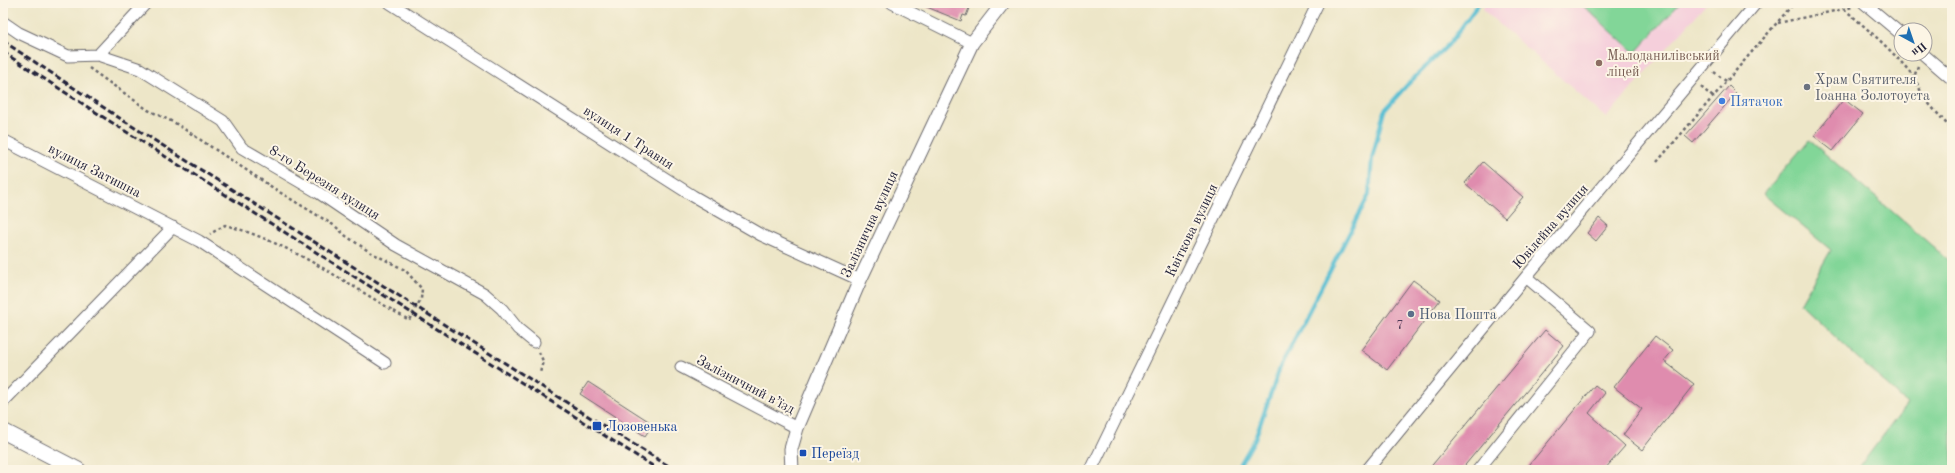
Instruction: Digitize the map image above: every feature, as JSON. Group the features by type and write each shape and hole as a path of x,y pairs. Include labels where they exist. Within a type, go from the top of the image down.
{"main road":[{"path":"3,430 78,470"}],"street":[{"path":"3,22 19,33 68,56 98,55 146,3"},
{"name":"вулиця 1 Травня","path":"390,3 693,196 761,235 860,280"},
{"path":"892,3 972,43"},
{"name":"Залізнична вулиця","path":"792,470 791,449 796,428 860,280 972,43 1003,3"},
{"name":"Квіткова вулиця","path":"1091,470 1318,3"},
{"name":"Ювілейна вулиця","path":"1368,470 1526,277 1693,80 1756,3"},
{"path":"1864,4 1893,28"},
{"name":"8-го Березня вулиця","path":"98,55 140,69 223,121 242,148 319,193 396,245 485,294 502,309 518,329 534,342"},
{"path":"1929,62 1952,79"},
{"name":"вулиця Затишна","path":"3,140 199,241 385,363"},
{"path":"3,402 173,227"},
{"path":"1478,470 1590,331 1526,277"},
{"name":"Залізничний в’їзд","path":"681,367 796,428"}],"path":[{"path":"1656,162 1794,3"},
{"path":"1777,23 1864,4"},
{"path":"1844,9 1879,38 1900,59 1914,77 1924,98 1952,130"},
{"path":"68,56 84,64 148,110 175,122 281,193 335,226 346,236 370,252 405,270 422,289 421,299 409,320 305,258 247,230 226,225 199,241"},
{"path":"1914,77 1920,62"},
{"path":"1706,64 1726,82"},
{"path":"1693,80 1713,97"},
{"path":"534,342 543,361 540,373"}],"shaded area":[{"name":"Малоданилівський ліцей","path":"1487,3 1707,3 1606,118 1482,9"}],"green space":[{"path":"1580,3 1680,3 1635,53"},
{"path":"1809,140 1952,263 1952,470 1857,470 1907,404 1800,304 1831,250 1763,194"}],"building":[{"path":"917,3 971,3 966,16 963,15 961,21"},
{"path":"1729,86 1736,93 1693,143 1685,136"},
{"path":"1844,99 1863,114 1833,151 1814,136"},
{"path":"1483,162 1523,197 1505,218 1465,183"},
{"path":"1599,218 1608,226 1596,241 1587,233"},
{"path":"1413,280 1440,300 1387,370 1361,350"},
{"path":"1545,330 1564,346 1461,470 1428,470"},
{"path":"1655,336 1673,350 1664,361 1694,384 1642,450 1623,435 1642,409 1614,387"},
{"path":"588,382 653,424 645,436 580,394"},
{"path":"1595,385 1605,393 1589,413 1625,446 1604,470 1525,470"}],"waterway":[{"path":"1237,470 1255,439 1280,367 1369,195 1372,158 1384,111 1407,85 1451,42 1479,3"}],"railway":[{"path":"3,41 121,119 675,470"},
{"path":"3,52 659,470"}],"place":[{"name":"Малоданилівський ліцей","path":"1599,63"},
{"name":"Храм Святителя Іоанна Золотоуста","path":"1807,87"},
{"name":"Пятачок","path":"1722,101"},
{"name":"Нова Пошта","path":"1411,314"},
{"name":"Лозовенька","path":"597,426"},
{"name":"Переїзд","path":"803,453"}]}
